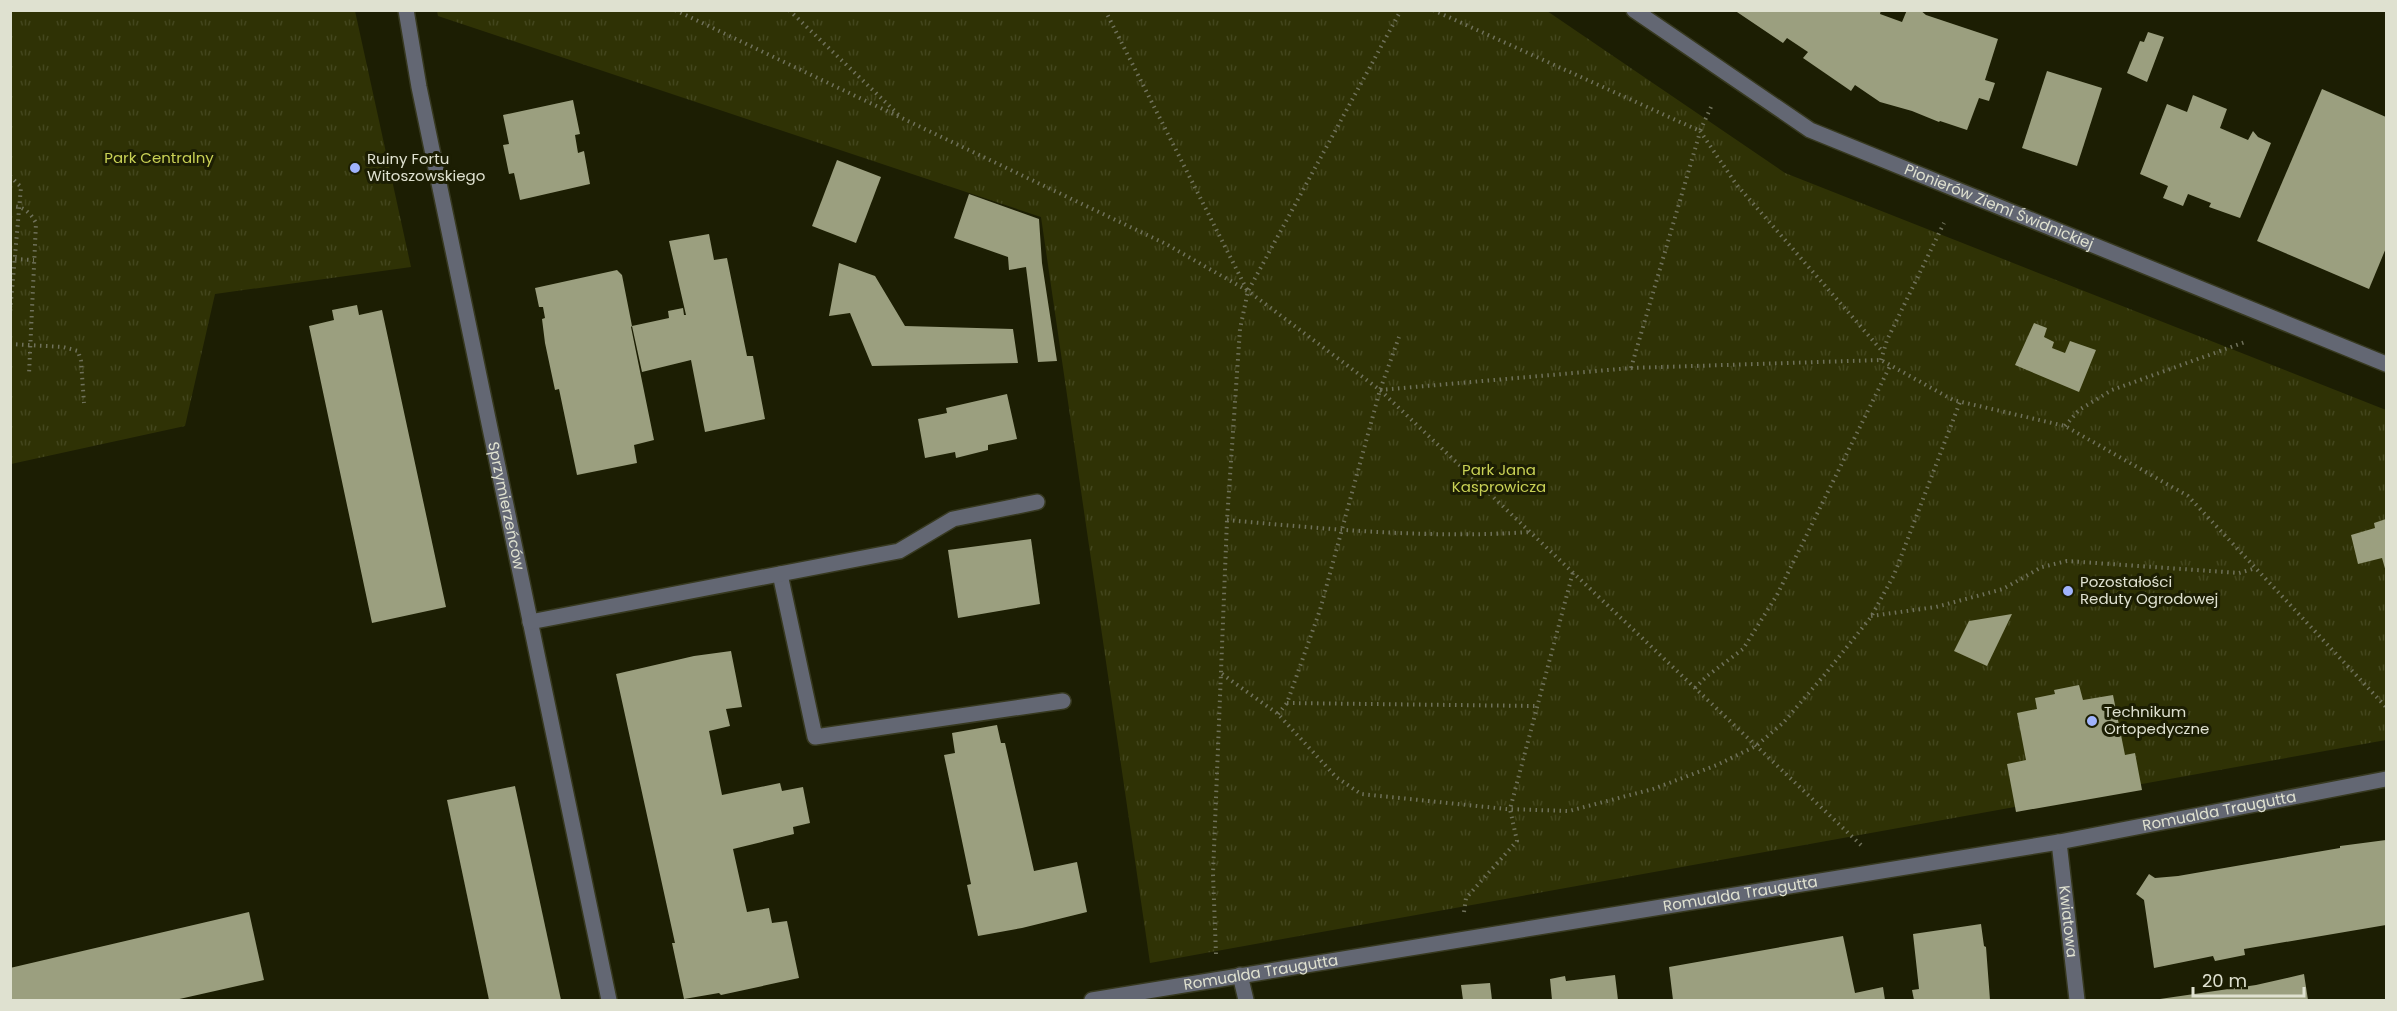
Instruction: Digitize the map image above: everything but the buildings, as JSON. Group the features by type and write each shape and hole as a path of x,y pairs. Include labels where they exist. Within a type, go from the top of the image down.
{"street":[{"name":"Sprzymierzeńców","path":"406,10 419,87 609,1000"},
{"name":"Pionierów Ziemi Świdnickiej","path":"1634,10 1810,130 2386,364"},
{"path":"530,621 898,551 953,519 1037,502"},
{"path":"780,574 815,737 1063,701"},
{"name":"Romualda Traugutta","path":"1092,1000 2059,842 2386,779"},
{"name":"Kwiatowa","path":"2059,842 2077,1000"},
{"path":"1240,975 1246,1000"}],"path":[{"path":"675,10 1166,244 1248,291 1380,390 1869,853"},
{"path":"789,10 904,120"},
{"path":"1105,10 1248,291"},
{"path":"1240,975 1216,965 1213,874 1227,520 1240,329 1248,291 1401,10"},
{"path":"1433,10 1700,131 1736,184 1883,352"},
{"path":"1631,369 1700,131 1711,107"},
{"path":"10,176 21,187 10,313"},
{"path":"10,206 18,206 30,213 36,223 29,374"},
{"path":"1881,360 1887,340 1944,223"},
{"path":"15,259 34,260"},
{"path":"1278,714 1287,703 1320,610 1380,390 1399,337"},
{"path":"2065,426 2079,410 2112,390 2245,342"},
{"path":"10,344 78,351 81,361 84,403"},
{"path":"1380,390 1631,369 1881,360 1953,400 2065,426 2188,495 2386,707"},
{"path":"1695,688 1743,649 1777,595 1890,366"},
{"path":"1221,674 1278,714 1336,777 1361,794 1510,809 1569,811 1653,789 1717,765 1756,746 1783,723 1870,616 1894,575 1960,402"},
{"path":"1227,520 1342,530 1495,534 1530,532"},
{"path":"1870,616 1936,607 2003,589 2042,567 2067,561 2239,573 2256,568"},
{"path":"1464,915 1466,898 1517,841 1510,809 1573,572"},
{"path":"1287,703 1537,706"}],"green space":[{"name":"Park Centralny","path":"10,11 355,11 411,267 215,294 185,426 11,464"},
{"name":"Park Jana Kasprowicza","path":"437,11 1547,11 1785,173 2386,410 2386,740 1150,963 1041,217 438,16"}],"place":[{"name":"Ruiny Fortu Witoszowskiego","path":"355,168"},
{"name":"Pozostałości Reduty Ogrodowej","path":"2068,591"},
{"name":"Technikum Ortopedyczne","path":"2092,721"}]}
